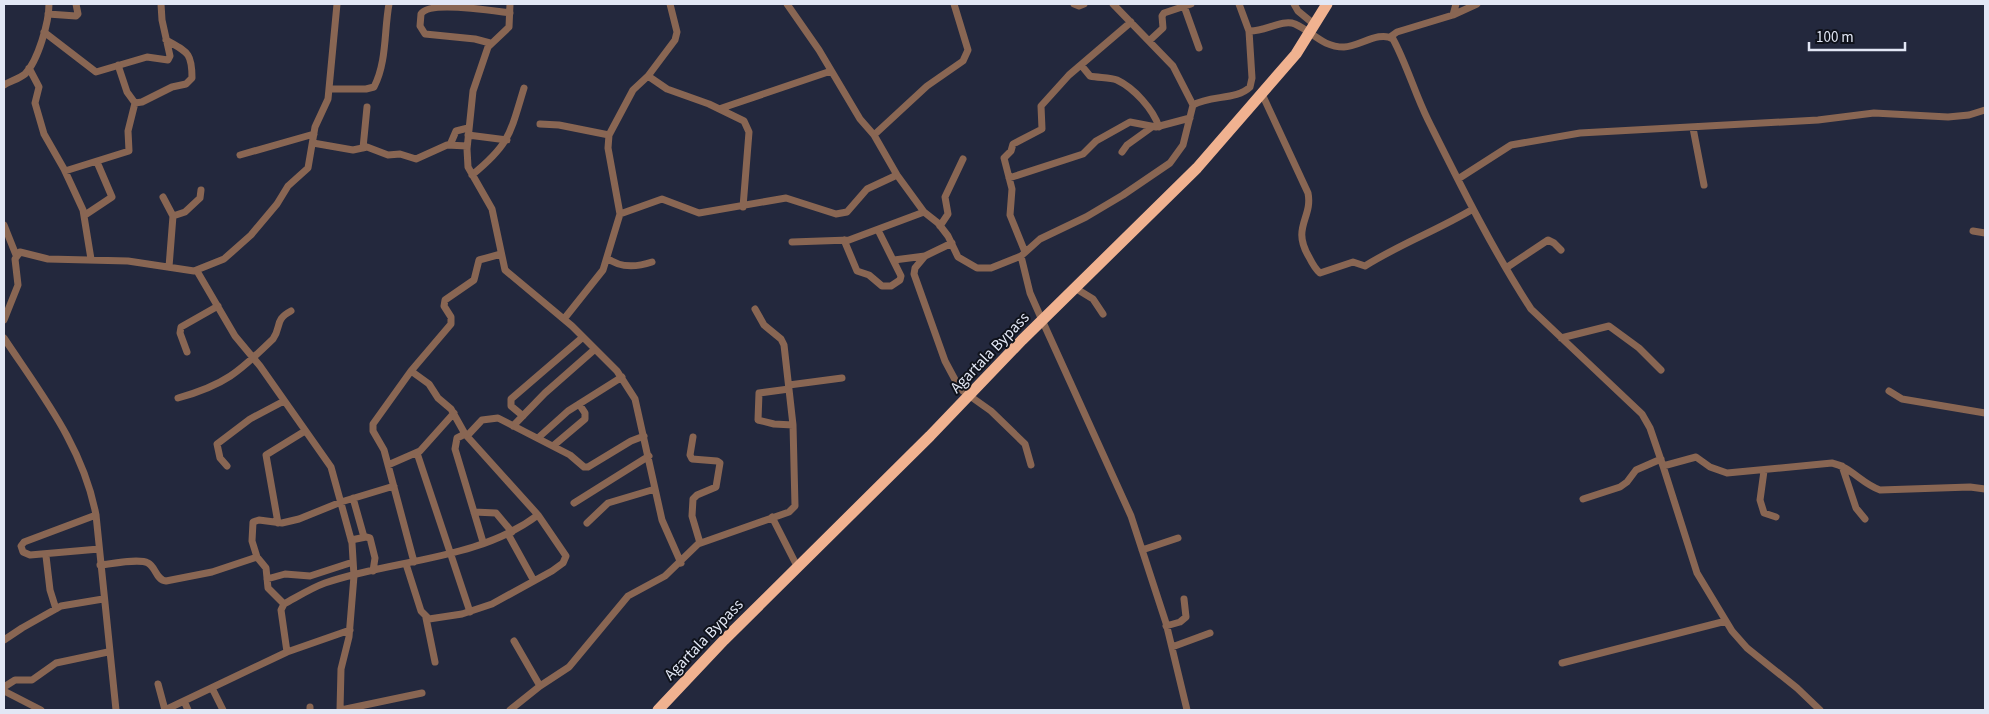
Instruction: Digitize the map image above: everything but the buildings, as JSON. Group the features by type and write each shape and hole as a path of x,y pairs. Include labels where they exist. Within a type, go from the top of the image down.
{"highway":[{"name":"Agartala Bypass","path":"658,710 724,640 969,396 1042,320 1198,168 1262,94 1312,30 1327,4"}],"street":[{"path":"4,85 20,77 29,68 44,32 49,4"},
{"path":"48,14 76,16 78,11 76,4"},
{"path":"44,32 96,72 150,57 168,60 170,56 161,4"},
{"path":"16,255 20,252 48,259 128,261 197,271 224,259 251,235 277,204 288,186 308,168 316,123 326,105 329,89 337,4"},
{"path":"329,89 366,89 374,87 384,53 384,30 389,4"},
{"path":"510,4 510,22 506,31 490,43 472,92 467,146 468,167 492,209 505,270 564,319 622,376 637,405 666,531 681,563"},
{"path":"564,319 600,275 607,258 620,214 608,148 609,135 633,90 648,76 676,36 670,4"},
{"path":"787,4 818,47 860,119 874,134 897,175 924,212 940,226 952,243 958,258 977,268 991,268 1023,254 1040,239 1086,217 1123,196 1170,163 1183,145 1193,105 1173,66 1113,4"},
{"path":"874,134 927,86 963,61 968,50 954,4"},
{"path":"1074,4 1079,6 1084,4"},
{"path":"1193,105 1210,98 1240,94 1250,87 1252,78 1249,31 1239,4"},
{"path":"1294,4 1312,30 1329,44 1343,47 1390,37 1401,31 1453,15 1478,4"},
{"path":"1453,15 1456,4"},
{"path":"1149,41 1164,28 1162,16 1164,13 1188,5 1199,48"},
{"path":"490,43 479,39 426,34 420,26 421,14 429,8 448,7 510,13"},
{"path":"1130,22 1069,75 1041,106 1043,126 1040,131 1015,142 1011,146 1011,151 1004,158 1012,189 1010,215 1023,254 1030,292 1131,516 1166,626 1187,710"},
{"path":"1249,31 1291,23 1312,30"},
{"path":"1390,37 1398,49 1427,118 1473,209 1530,309 1642,414 1650,428 1697,573 1726,622 1747,648 1797,688 1820,710"},
{"path":"135,103 142,102 190,81 192,70 190,55 166,40"},
{"path":"118,65 127,92 135,103"},
{"path":"1081,65 1090,76 1117,80 1133,91 1154,115 1156,127"},
{"path":"29,68 39,87 34,103 44,134 65,171 85,214 91,259"},
{"path":"719,109 831,71"},
{"path":"648,76 666,89 719,109 744,121 749,132 743,207"},
{"path":"472,175 492,158 507,140 524,88"},
{"path":"1262,94 1308,193 1309,200 1300,234 1304,248 1320,274 1353,262 1365,266 1421,234 1449,224 1473,209"},
{"path":"65,171 126,153 130,149 128,131 135,103"},
{"path":"363,148 367,107"},
{"path":"1458,179 1500,150 1522,142 1580,133 1818,120 1874,113 1948,117 1969,115 1985,110"},
{"path":"1122,152 1127,145 1156,127 1190,118"},
{"path":"1009,178 1083,154 1096,140 1130,122 1156,127"},
{"path":"540,124 559,125 609,135"},
{"path":"1693,128 1703,171 1704,184"},
{"path":"450,145 456,131 468,131 507,140"},
{"path":"240,155 314,134"},
{"path":"313,143 353,150 363,148 388,155 400,154 420,159 429,151 450,145 467,146"},
{"path":"940,226 948,214 945,197 963,159"},
{"path":"85,214 112,197 97,162"},
{"path":"620,214 662,200 700,213 792,198 836,214 846,212 867,189 897,175"},
{"path":"173,216 185,212 193,205 200,198 201,190"},
{"path":"163,197 173,216 170,267"},
{"path":"792,242 844,240 878,230 924,212"},
{"path":"4,226 16,255 18,285 4,320"},
{"path":"844,240 857,271 869,275 882,286 891,286 900,280 900,272 878,230"},
{"path":"1973,231 1985,233"},
{"path":"1506,268 1548,240 1561,250"},
{"path":"894,260 925,256 952,243"},
{"path":"414,562 388,465 373,424 411,371 451,324 451,317 444,306 445,300 474,280 479,260 501,254"},
{"path":"925,256 915,268 916,280 945,361 960,389 990,411 1026,444 1031,465"},
{"path":"607,258 617,265 640,266 652,262"},
{"path":"197,271 235,336 253,358 331,467 351,540 354,576 350,630 341,670 340,710 422,693"},
{"path":"1075,288 1095,302 1103,314"},
{"path":"187,352 180,333 180,327 218,306"},
{"path":"510,710 573,662 624,599 665,576 681,563 700,543 792,510 797,502 793,425 784,345 782,339 764,326 755,308"},
{"path":"178,398 203,391 230,378 274,339 282,316 291,311"},
{"path":"1560,338 1608,326 1639,348 1661,370"},
{"path":"523,416 511,406 511,399 583,337"},
{"path":"4,338 69,436 87,484 96,515 108,652 116,710"},
{"path":"513,426 595,349"},
{"path":"411,371 432,388 438,398 454,413 466,435 538,514 563,551 566,559 563,563 534,581 492,604 470,612 426,618"},
{"path":"538,438 579,404 622,376"},
{"path":"793,425 758,420 758,394 842,378"},
{"path":"1889,390 1902,399 1985,413"},
{"path":"226,466 220,458 217,444 250,419 284,401"},
{"path":"553,446 585,418 585,413 579,404"},
{"path":"388,465 417,453 454,413"},
{"path":"483,542 456,449 457,438 466,435 484,419 498,418 553,446 588,467 631,441 644,436"},
{"path":"278,523 266,455 305,431"},
{"path":"693,436 690,455 692,459 717,461 720,463 716,487 697,494 693,499 692,516 700,543"},
{"path":"417,453 470,612"},
{"path":"574,503 649,456"},
{"path":"1583,499 1620,487 1627,482 1636,470 1696,457 1710,467 1727,473 1764,471 1824,462 1842,466 1871,487 1880,490 1970,486 1985,489"},
{"path":"1842,466 1856,508 1865,519"},
{"path":"1764,471 1760,507 1764,513 1776,517"},
{"path":"284,604 268,588 266,568 257,557 252,541 253,522 259,520 278,523 299,519 341,502 394,486"},
{"path":"588,523 612,502 655,489"},
{"path":"353,498 364,537"},
{"path":"474,512 496,513 510,533 534,581"},
{"path":"287,652 282,610 284,604 325,582 449,553 510,533 538,514"},
{"path":"96,515 21,544 21,549 26,554 46,556 99,549"},
{"path":"772,517 798,568"},
{"path":"351,540 369,537 372,542 375,558 373,571"},
{"path":"1142,550 1178,538"},
{"path":"46,556 50,590 56,609"},
{"path":"100,565 144,561 151,566 160,579 166,582 212,572 257,557"},
{"path":"267,579 285,574 310,576 353,562"},
{"path":"406,564 416,600 426,618 435,662"},
{"path":"4,640 56,609 103,599"},
{"path":"1166,626 1180,622 1186,617 1184,599"},
{"path":"1562,663 1726,622"},
{"path":"158,684 165,710 287,652 350,630"},
{"path":"1172,647 1210,633"},
{"path":"514,641 540,686"},
{"path":"4,688 15,680 32,680 56,663 108,652"},
{"path":"212,688 222,710"},
{"path":"4,691 41,710"},
{"path":"184,701 188,710"}]}
